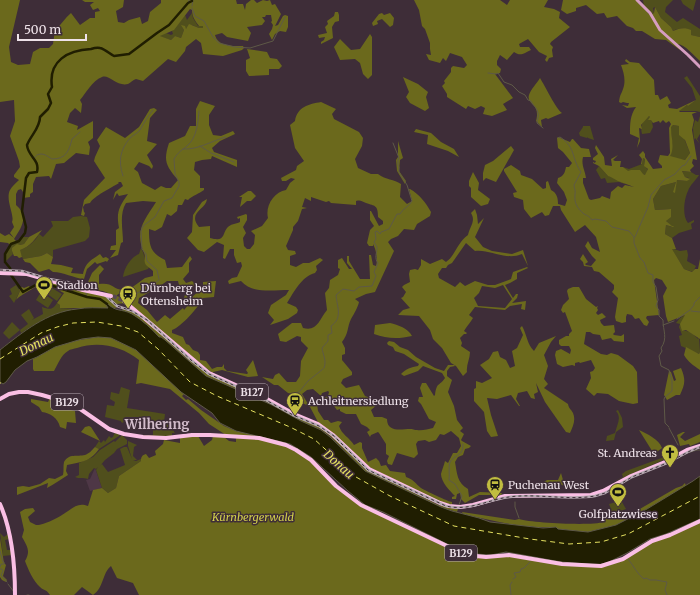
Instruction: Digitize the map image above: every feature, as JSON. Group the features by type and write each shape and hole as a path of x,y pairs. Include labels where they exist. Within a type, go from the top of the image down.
{"main road":[{"path":"637,0 650,13 660,30 700,67"},
{"path":"0,273 27,274 83,290 112,296"},
{"name":"B127","path":"126,303 209,373 318,424 328,430 363,464 373,471 449,506 459,507 505,496 590,495 604,491 631,476 663,463 689,449 700,445"},
{"name":"B129","path":"0,399 9,394 19,392 42,395 73,404 109,429 124,434 166,438 195,435 258,438 286,445 296,450 361,505 453,550 469,556 491,557 509,555 562,564 601,566 623,559 652,541 670,535 700,521"},
{"path":"0,504 5,518 13,554 14,595"}],"shaded area":[{"path":"643,0 673,0 666,7 665,12 677,22 683,18 700,29 700,37 690,35 690,30 688,29 673,31 671,27 661,18 655,7 653,8 654,13 651,14 644,6"},
{"path":"681,0 696,0 693,11 683,4"},
{"path":"192,13 198,26 203,26 203,28 192,25 186,29 182,26 184,30 181,38 175,36 171,40 159,36 166,33 171,35 173,34 172,31 185,15 187,20"},
{"path":"687,76 700,96 700,112 679,111 696,100 692,88 684,78"},
{"path":"649,116 651,117 653,127 650,133 642,134 642,124"},
{"path":"700,116 700,134 697,139 700,144 695,138 694,140 693,128 695,120 698,122"},
{"path":"673,125 679,126 690,153 685,160 669,157 672,146 670,127"},
{"path":"583,126 590,126 594,140 588,137 580,136 579,133"},
{"path":"643,158 645,159 644,165 648,170 646,175 628,172 623,167 629,169 642,164"},
{"path":"599,166 608,176 625,184 619,182 607,183 605,178 601,179 596,170"},
{"path":"682,171 699,175 689,189 684,212 688,223 694,220 694,222 691,224 692,229 679,233 672,238 665,234 666,225 672,227 666,221 670,209 655,210 653,199 661,186 676,182 673,192 677,180 687,181 689,178 685,177"},
{"path":"73,217 87,217 90,228 89,237 85,241 53,250 53,257 47,253 41,256 23,259 19,250 31,244 39,234 43,237 53,226 51,221 68,221"},
{"path":"22,237 29,237 24,244 12,251 13,254 6,261 8,250"},
{"path":"141,248 146,263 149,267 148,269 123,277 128,263 139,254"},
{"path":"671,248 680,251 687,250 687,261 696,266 693,272 684,269"},
{"path":"16,285 20,291 14,303 9,296 12,294 10,289"},
{"path":"50,287 62,294 57,301 46,293"},
{"name":"Stadion","path":"41,292 53,300 48,308 36,300"},
{"path":"57,303 60,305 60,308 77,309 48,318 21,333 20,330 28,324 21,315 29,309 34,318 32,320 43,314 42,307 50,309"},
{"path":"685,315 682,331 693,334 698,339 699,337 699,354 681,346 679,336 682,335 679,327 680,324 676,323"},
{"path":"12,322 20,330 9,339 3,333"},
{"path":"121,387 130,390 127,408 165,414 164,422 170,425 170,428 175,433 172,433 172,436 141,436 153,435 153,428 146,428 148,426 146,424 139,424 141,422 140,417 125,417 123,423 121,421 105,417 107,405 114,406 115,402 110,399 111,392 119,394","holes":["144,417 151,417 151,422 150,418 146,418 144,423"]},
{"path":"618,410 622,418 623,427 616,432 614,440 606,441 607,436 615,433 619,419 616,411"},
{"path":"115,432 120,434 119,436 99,449 95,447 99,441 101,443 104,440 105,442 109,436 111,438 113,437"},
{"path":"122,435 127,440 127,444 117,449 105,460 100,466 102,464 108,472 125,465 120,449 124,447 127,447 132,459 128,441 137,445 134,447 133,456 137,460 133,460 136,461 141,459 141,461 119,476 116,488 108,493 102,488 96,470 98,467 96,469 94,468 89,474 88,479 75,477 79,475 79,463 93,457 100,450 114,441 115,442"},
{"path":"667,456 668,458 615,481 623,477 622,474 626,471"},
{"path":"95,468 102,488 90,491 86,480 90,479"},
{"name":"Golfplatzwiese","path":"616,502 617,504 622,502 626,509 610,515 608,510 611,509 609,504"},
{"path":"0,533 4,537 8,534 9,539 5,540 7,550 11,550 12,555 3,556"}],"green space":[{"path":"0,0 20,0 9,47 11,62 18,65 30,64 33,52 40,48 49,48 53,44 55,30 71,13 80,25 90,18 95,18 95,12 100,11 98,8 93,10 90,5 94,2 85,2 82,0 124,0 123,7 116,11 118,22 124,23 140,17 142,24 148,21 150,12 161,3 161,0 236,0 237,4 243,4 245,10 246,4 251,0 254,0 257,3 263,0 270,0 272,5 275,4 281,14 275,26 278,25 283,16 288,16 288,27 286,32 280,31 275,34 272,40 269,34 273,25 271,22 271,15 266,15 265,17 262,17 265,21 262,25 247,27 251,33 248,41 227,37 222,33 215,35 219,42 231,46 243,46 244,48 242,50 223,56 203,54 201,43 196,39 186,47 185,51 176,62 168,59 143,81 136,79 128,84 120,84 107,77 102,77 95,81 80,100 82,104 81,113 75,108 70,113 67,122 78,126 77,130 93,121 93,138 88,142 90,147 89,155 76,153 64,163 56,164 51,179 49,176 36,177 33,184 33,192 30,194 30,197 23,198 23,192 21,189 18,190 16,194 16,205 22,213 23,222 14,239 17,242 8,250 6,261 4,261 4,255 10,245 8,243 0,242 0,233 5,236 9,234 14,238 10,233 14,227 9,203 9,194 12,187 19,180 14,177 14,175 20,167 10,136 15,121 14,100 0,102","holes":["190,9 192,10 195,20 199,26 203,26 203,28 189,24 186,29 185,26 181,25 184,30 181,38 175,36 171,40 160,36 174,30"]},
{"path":"414,0 500,0 507,5 510,0 548,0 544,7 560,12 559,18 570,27 551,42 550,44 553,47 553,57 549,58 547,62 545,60 547,56 539,52 528,39 519,44 520,47 529,47 531,50 521,54 514,52 507,60 500,55 497,65 501,69 500,73 495,74 513,98 503,104 507,110 492,116 483,114 485,108 481,106 475,109 468,106 466,109 447,97 447,94 442,86 451,72 451,68 453,66 464,68 467,65 462,57 450,53 446,61 443,58 440,63 429,60 426,54 431,55 430,43 425,29 422,26 419,10"},
{"path":"563,0 636,0 650,15 654,13 655,7 661,18 671,27 673,31 686,28 691,30 691,35 700,37 700,61 683,46 677,44 680,50 666,40 655,39 642,31 636,31 627,26 617,16 607,18 604,13 597,14 586,5 576,8 576,11 567,14 561,10"},
{"path":"335,12 338,12 339,21 335,22 332,27 333,38 321,44 325,37 319,38 318,35 327,33 325,27 328,24 327,21 334,16"},
{"path":"382,13 384,15 390,13 394,18 393,25 390,27 382,19 377,21 378,24 373,26 372,23 379,14"},
{"path":"370,34 372,37 372,75 368,79 363,74 360,63 355,59 340,60 334,47 340,39 351,50 360,49"},
{"path":"247,49 267,52 270,58 277,59 282,66 279,69 269,69 269,75 249,76 246,71 246,60 250,58"},
{"path":"626,59 630,62 639,63 654,80 655,95 658,95 660,100 667,96 671,103 668,105 669,108 677,109 696,100 679,111 697,112 692,114 694,120 692,130 697,160 693,159 692,163 694,166 690,170 691,172 682,171 685,177 690,179 687,181 677,180 675,193 673,192 676,182 661,186 653,199 655,210 671,209 671,217 666,221 674,226 673,227 666,225 665,234 672,238 676,249 672,249 684,269 692,272 695,269 698,269 700,259 700,339 686,330 682,331 680,324 685,315 668,322 663,296 667,288 662,280 656,278 654,280 659,315 647,316 646,318 649,322 647,326 644,325 639,318 635,319 632,315 627,314 626,322 622,323 616,321 615,317 618,298 612,292 614,285 599,272 594,271 592,267 584,266 580,259 583,254 588,262 585,264 591,266 596,260 585,246 588,241 592,248 600,252 596,237 585,225 575,232 560,206 553,206 549,215 545,216 542,212 531,218 524,209 523,200 514,197 513,193 517,192 504,171 504,169 511,165 520,171 521,175 532,179 543,189 546,188 546,182 548,181 551,190 557,196 558,204 565,206 567,200 564,192 557,183 558,178 564,174 566,167 569,167 572,163 558,148 558,137 570,142 573,139 581,148 589,149 591,157 583,157 586,178 583,178 583,183 589,199 591,200 602,196 610,199 611,192 618,186 622,188 625,185 634,187 608,176 599,166 593,163 596,161 593,160 593,158 598,154 595,148 596,145 604,157 605,165 612,166 611,159 618,155 613,160 621,161 620,167 623,167 628,171 640,170 645,175 648,169 644,166 645,159 643,158 641,164 642,159 639,155 643,151 653,169 662,168 658,162 660,155 668,156 670,153 669,128 671,124 669,121 666,123 663,120 660,123 659,121 653,123 651,120 648,120 650,117 649,116 641,125 642,129 639,128 640,141 637,148 639,138 630,134 631,116 636,107 627,108 622,105 628,106 629,103 619,102 624,83 624,74 621,65 629,64 625,61","holes":["673,125 679,126 679,135 685,140 690,153 685,160 670,156 673,146 671,127"]},
{"path":"403,77 418,84 428,92 426,97 429,108 425,111 410,103 406,97 409,92"},
{"path":"540,78 562,113 548,119 546,118 541,120 542,127 536,121 537,111 529,98 531,91"},
{"path":"200,101 215,106 209,115 209,125 213,135 221,136 233,131 235,134 220,141 212,148 214,152 237,160 237,167 212,156 211,159 195,162 194,170 200,176 200,188 204,188 204,190 188,200 185,199 182,205 178,205 177,211 171,216 167,214 162,227 155,231 149,229 149,240 153,251 165,260 167,268 182,267 190,256 192,259 189,263 189,272 183,279 186,283 192,281 195,284 187,297 189,300 203,287 203,282 216,281 214,297 203,298 189,316 180,325 172,330 172,333 183,337 186,344 198,352 200,355 200,360 206,361 212,369 222,367 224,364 224,368 227,371 247,374 248,373 246,370 253,360 258,376 248,377 222,370 213,373 166,339 214,377 268,401 288,413 318,426 334,437 365,469 439,505 458,509 457,512 441,507 365,471 330,436 320,429 292,418 265,401 206,376 165,340 121,311 123,309 138,315 130,308 126,307 126,303 116,304 110,296 113,297 113,295 91,287 93,284 92,282 88,282 92,273 100,265 104,269 99,275 99,284 107,284 123,290 123,294 120,293 117,295 122,298 127,291 145,278 153,276 153,271 145,263 145,254 140,238 142,226 156,202 143,201 126,203 122,217 123,242 121,243 118,255 110,258 116,250 110,250 111,246 116,245 116,230 119,228 119,210 128,194 119,196 117,193 113,200 115,192 123,186 121,182 118,182 119,183 99,195 90,203 85,204 83,207 85,213 84,216 81,215 84,200 105,178 94,161 100,146 97,140 106,127 125,138 139,127 150,109 154,108 157,110 150,118 147,141 157,144 147,155 153,166 152,169 149,166 139,162 134,169 138,172 142,183 155,190 161,186 171,188 178,180 168,167 166,159 169,143 185,136 190,126 196,126 196,109","holes":["167,281 178,281 179,285 184,287 192,285 186,291 184,298 189,304 184,310 183,308 170,319 165,315 157,322 147,310 138,303 139,298 153,290 156,291 160,289 160,286"]},
{"path":"321,102 336,109 332,114 334,119 359,132 363,138 362,146 355,159 358,168 371,174 378,174 401,184 400,197 407,204 412,201 410,189 422,199 431,212 430,216 417,224 414,230 404,229 398,236 388,242 394,251 375,292 355,299 359,302 350,322 346,336 342,342 345,348 345,354 342,355 342,360 352,372 352,375 343,379 341,383 346,388 359,385 365,396 373,399 378,404 371,410 374,417 382,417 387,419 389,426 392,428 399,430 425,430 433,428 436,422 429,419 418,401 419,397 423,397 420,388 422,383 426,383 434,396 437,386 445,378 442,373 423,366 418,371 404,376 401,374 403,372 409,368 418,366 419,364 404,354 395,351 393,347 387,343 389,341 394,342 400,347 408,350 416,357 435,368 444,371 448,365 454,365 455,366 450,367 447,371 447,376 452,380 448,392 454,406 457,420 463,428 460,431 464,434 461,440 471,446 465,449 463,455 458,457 455,462 458,477 464,487 468,489 469,497 480,492 502,493 501,495 479,495 465,503 461,499 460,493 457,494 456,499 452,499 452,497 455,496 448,489 441,477 445,461 448,463 453,453 457,453 461,446 459,438 451,431 444,435 440,434 436,440 429,442 425,440 418,441 416,444 418,454 414,458 397,453 392,465 388,464 387,461 389,456 386,454 386,444 379,433 378,432 371,435 370,437 367,432 370,430 361,424 356,414 346,414 340,411 340,409 337,410 330,401 327,401 324,398 328,396 328,391 322,393 321,396 313,389 307,390 302,394 311,406 314,403 317,404 318,411 324,420 328,420 331,423 338,421 342,422 339,426 342,432 354,445 360,442 362,443 362,448 368,462 376,458 381,466 386,465 390,471 405,473 406,477 413,480 421,488 452,502 452,505 437,501 367,466 318,422 310,407 301,402 293,394 288,393 278,385 274,385 262,377 273,379 275,375 279,373 287,382 296,382 300,376 301,361 308,348 301,341 301,337 297,336 286,342 280,341 278,334 292,323 301,323 303,328 308,329 315,327 327,310 325,293 329,288 330,280 338,275 340,269 338,268 338,260 342,258 349,269 352,269 347,263 347,256 349,256 349,261 360,279 370,279 369,255 371,255 373,265 376,266 377,261 373,244 373,246 369,246 367,243 370,230 374,226 370,220 370,211 379,226 383,224 383,221 378,217 377,208 360,201 356,201 356,205 331,203 329,201 326,202 311,197 311,201 305,198 302,207 307,208 302,209 286,246 288,250 295,251 296,254 290,256 290,265 296,267 303,263 309,263 320,258 323,260 316,266 317,270 315,273 306,277 302,281 287,303 296,307 298,310 297,313 288,319 270,325 274,320 268,313 271,305 286,295 289,290 257,290 241,281 229,284 228,281 237,277 242,266 241,262 237,263 234,255 234,249 230,249 225,259 223,258 224,245 217,242 204,252 198,250 187,238 192,232 193,215 202,202 207,199 204,206 196,214 195,218 199,227 210,226 210,238 218,239 222,237 228,227 240,222 240,218 238,219 237,217 246,214 247,220 243,227 246,233 243,238 244,246 247,249 250,249 254,244 255,235 251,231 262,226 268,218 267,213 271,200 282,191 286,190 290,183 295,179 291,178 286,181 282,181 281,178 296,170 297,166 304,161 295,148 290,125 295,121 298,112 301,109 308,105"},
{"path":"416,129 431,133 441,142 454,149 459,157 448,151 427,144 428,135 414,132"},
{"path":"398,141 403,158 400,160 399,171 406,181 405,184 397,171 396,160 398,157"},
{"path":"511,146 514,150 496,182 486,178 483,181 485,165 493,161"},
{"path":"473,172 479,183 478,190 490,199 488,204 481,206 471,197 469,181"},
{"path":"248,191 251,191 256,196 251,201 247,201 240,207 242,197 239,197"},
{"path":"475,209 478,224 484,218 475,237 483,247 492,251 512,254 523,250 528,266 522,254 516,256 504,256 475,251 466,243 452,263 446,268 442,268 438,274 439,278 455,287 460,282 465,286 475,281 488,285 495,285 511,279 513,272 527,267 528,268 517,273 517,279 505,285 513,298 516,294 518,294 517,298 512,303 526,301 525,310 521,309 522,304 510,306 505,310 475,307 469,315 473,318 464,331 467,333 460,338 462,343 461,346 470,352 467,372 463,376 456,366 451,363 442,348 433,339 430,330 419,316 398,315 403,310 410,308 401,298 406,292 402,287 410,282 410,270 418,270 421,265 421,259 430,264 442,259 446,262 464,238 468,235 473,221 471,213","holes":["503,285 512,299 505,308 478,306 474,298 479,293 482,286 495,288"]},
{"path":"42,230 30,244 24,249 20,250 22,257 19,258 14,256 12,248 17,244 24,244 29,237"},
{"path":"47,253 53,257 51,264 73,268 71,273 83,274 87,264 100,254 103,258 106,257 109,259 107,262 97,264 95,262 87,269 84,279 53,272 49,269 39,272 30,263 25,262 23,259 41,256"},
{"path":"53,280 84,288 84,291 105,295 118,307 60,308 60,305 57,303 64,293 46,284 33,288 37,286 37,283 42,281 51,283"},
{"path":"29,286 31,289 33,288 16,300 20,291 19,289"},
{"path":"579,287 586,299 596,307 598,306 596,313 598,315 602,313 606,317 600,320 604,326 614,325 614,335 621,336 624,334 624,342 614,341 611,338 602,340 600,335 586,332 584,344 601,354 607,355 611,353 618,355 633,366 637,372 638,403 633,404 619,401 608,394 597,393 594,396 586,389 591,378 590,372 595,368 591,360 575,363 575,366 572,365 563,367 557,364 555,355 556,351 561,349 570,354 571,350 569,346 561,346 559,344 559,340 569,336 572,331 565,312 563,313 561,310 563,305 569,299 568,289"},
{"path":"390,323 405,329 412,336 393,338 374,334 375,325"},
{"path":"522,326 534,351 539,343 556,336 544,355 548,366 544,379 548,384 544,388 568,404 574,418 574,423 570,433 566,432 545,402 536,383 538,392 534,394 535,399 531,398 527,391 518,393 516,399 520,406 511,395 497,399 487,398 498,436 491,437 487,431 484,412 474,401 474,389 476,388 476,381 482,383 492,378 480,365 489,359 493,352 498,351 500,357 506,360 510,368 515,366 512,351 517,348 523,335 520,328"},
{"path":"98,337 111,338 136,350 184,394 182,396 186,400 188,399 224,426 236,431 276,440 275,442 226,435 209,424 199,413 170,389 141,383 136,384 139,360 117,348 93,345 71,349 63,355 54,371 34,371 33,359 55,347 67,342"},
{"path":"686,347 699,354 700,352 700,370 689,362 684,355"},
{"path":"681,368 684,376 682,391 680,395 676,395 667,400 664,395 669,371 671,372 674,381 676,380 673,371"},
{"path":"50,398 60,401 59,403 68,406 71,410 75,411 76,423 67,422 66,429 60,427 53,416 42,412 39,407 31,402 31,399 48,402"},
{"path":"89,426 100,441 81,432 85,427"},
{"path":"639,430 656,439 662,448 654,454"},
{"path":"685,432 680,437 685,441 700,434 700,442 690,446 689,444 680,446 677,435"},
{"name":"Kürnbergerwald","path":"198,436 204,446 212,440 213,436 224,437 229,441 236,442 236,437 253,438 283,445 307,458 353,500 462,555 504,555 562,565 608,566 650,543 700,522 700,595 139,595 133,583 117,578 111,566 106,572 97,592 93,595 82,587 74,595 50,595 35,582 25,561 28,551 22,537 24,530 20,512 25,509 33,508 35,511 28,517 30,522 39,525 63,515 76,506 88,506 93,490 102,488 108,493 116,488 119,476 141,461 144,455 146,454 149,458 156,455 155,451 163,444 164,440 180,443 180,437"},
{"path":"95,447 99,449 89,459 67,465 66,471 68,475 53,485 47,488 48,483 17,495 17,487 29,487 40,484 49,478 55,479 63,475 64,462 68,457 85,455"},
{"path":"561,473 563,480 571,482 569,487 560,483 539,490 526,487 547,480 558,480"},
{"path":"685,483 686,486 616,525 588,532 558,529 556,527 533,527 509,524 463,514 462,512 515,520 519,519 548,523 597,523 604,522 605,519 622,513 626,517"},
{"path":"0,538 4,563 6,565 3,576 7,580 6,582 0,577"}],"water":[{"name":"Donau","path":"106,302 113,308 132,314 150,327 159,337 165,340 206,376 272,405 321,430 365,471 441,507 490,522 543,528 556,527 558,529 588,532 616,525 647,509 700,476 700,519 666,534 650,539 607,563 598,565 561,562 506,552 491,555 475,554 462,551 457,547 451,546 383,512 365,505 311,457 290,444 236,431 220,423 212,413 181,392 136,350 111,338 98,337 82,339 55,347 27,361 15,370 3,384 0,382 0,350 18,336 36,324 56,314 81,308 108,308 105,303"}],"waterway":[{"path":"192,6 193,0"},
{"path":"5,261 5,254 11,244 19,241 25,233 26,227 22,211 26,178 29,173 37,172 37,164 29,152 27,145 37,128 40,117 48,109 51,103 48,94 52,87 53,70 57,64 67,55 96,48 106,50 114,56 129,54 169,25 188,3 192,1"},
{"path":"192,8 195,16 204,21 213,37 219,43 235,47 250,48 273,41 285,17"},
{"path":"488,73 498,73 504,82 512,85 519,92 525,95 537,109 537,123 543,128"},
{"path":"123,176 120,161 122,151 130,138 138,133 153,110"},
{"path":"159,279 157,270 147,261 146,254 142,249 141,231 143,226 155,217 164,201 172,198 179,186 179,182 175,174 174,159 178,153 193,139 199,111"},
{"path":"37,155 43,154 52,159 61,158 68,151 72,139 80,132"},
{"path":"183,149 199,147 226,137"},
{"path":"558,138 560,137 569,145 581,172 574,185 575,200 578,207 592,220 595,219 606,221 612,227 629,231 634,237 634,243 648,273 653,275 653,282 656,287 658,300 656,306 659,310 659,316 663,320 665,334 661,348 662,351 659,356 661,366 669,370 672,381 672,391 664,399 665,423 669,427"},
{"path":"324,368 325,360 322,348 328,341 328,335 332,333 331,326 335,323 338,316 336,295 343,289 354,291 359,287 372,286 376,276 374,272 378,263 376,257 377,247 374,242 376,239 375,232 377,231 380,234 381,232 389,229 397,214 400,214 412,201 407,185 399,172 399,158 393,143"},
{"path":"200,146 211,153 234,162"},
{"path":"635,237 648,207 651,195 664,180 675,174 682,166 685,165 691,156"},
{"path":"5,262 10,268 11,272"},
{"path":"11,275 23,292 39,283 44,283 87,297 100,299 107,304"},
{"path":"129,302 134,295 144,288 147,290 148,285 153,285 159,280"},
{"path":"86,293 87,297"},
{"path":"677,319 690,310 700,297"},
{"path":"691,311 700,312"},
{"path":"663,325 674,321"},
{"path":"289,408 293,395 300,391 308,381 323,369"},
{"path":"669,428 678,445"},
{"path":"459,505 462,496 455,484 449,480 449,466 452,459 461,453 463,444"},
{"path":"687,453 700,450"},
{"path":"515,502 515,507 519,518"},
{"path":"0,551 4,562 4,564 1,564 0,567"},
{"path":"628,559 644,579 646,578 650,580 667,582 665,590 667,595"},
{"path":"513,579 516,577 514,573 520,572 521,569 530,562"},
{"path":"0,569 3,571 1,575 7,582"},
{"path":"511,595 510,585 512,582"},
{"path":"8,584 14,592"}],"ferry route":[{"path":"0,359 41,333 73,323 97,322 121,326 138,332 158,349 190,382 217,396 290,427 314,439 356,477 390,496 454,526 569,544 601,542 628,534 700,496"}],"tunnel":[{"path":"113,296 124,301"}],"railway":[{"path":"0,270 22,271 49,279 67,282 105,295 117,306 132,311 147,320 191,360 209,374 319,426 334,436 368,470 446,506 468,507 514,496 573,498 595,496 605,493 632,477 667,463 700,447"}],"place":[{"name":"Stadion","path":"44,300"},
{"name":"Dürnberg bei Ottensheim","path":"128,309"},
{"name":"Achleitnersiedlung","path":"295,416"},
{"name":"St. Andreas","path":"670,468"},
{"name":"Puchenau West","path":"495,500"},
{"name":"Golfplatzwiese","path":"618,507"}],"district":[{"name":"Wilhering","path":"157,424"}]}
